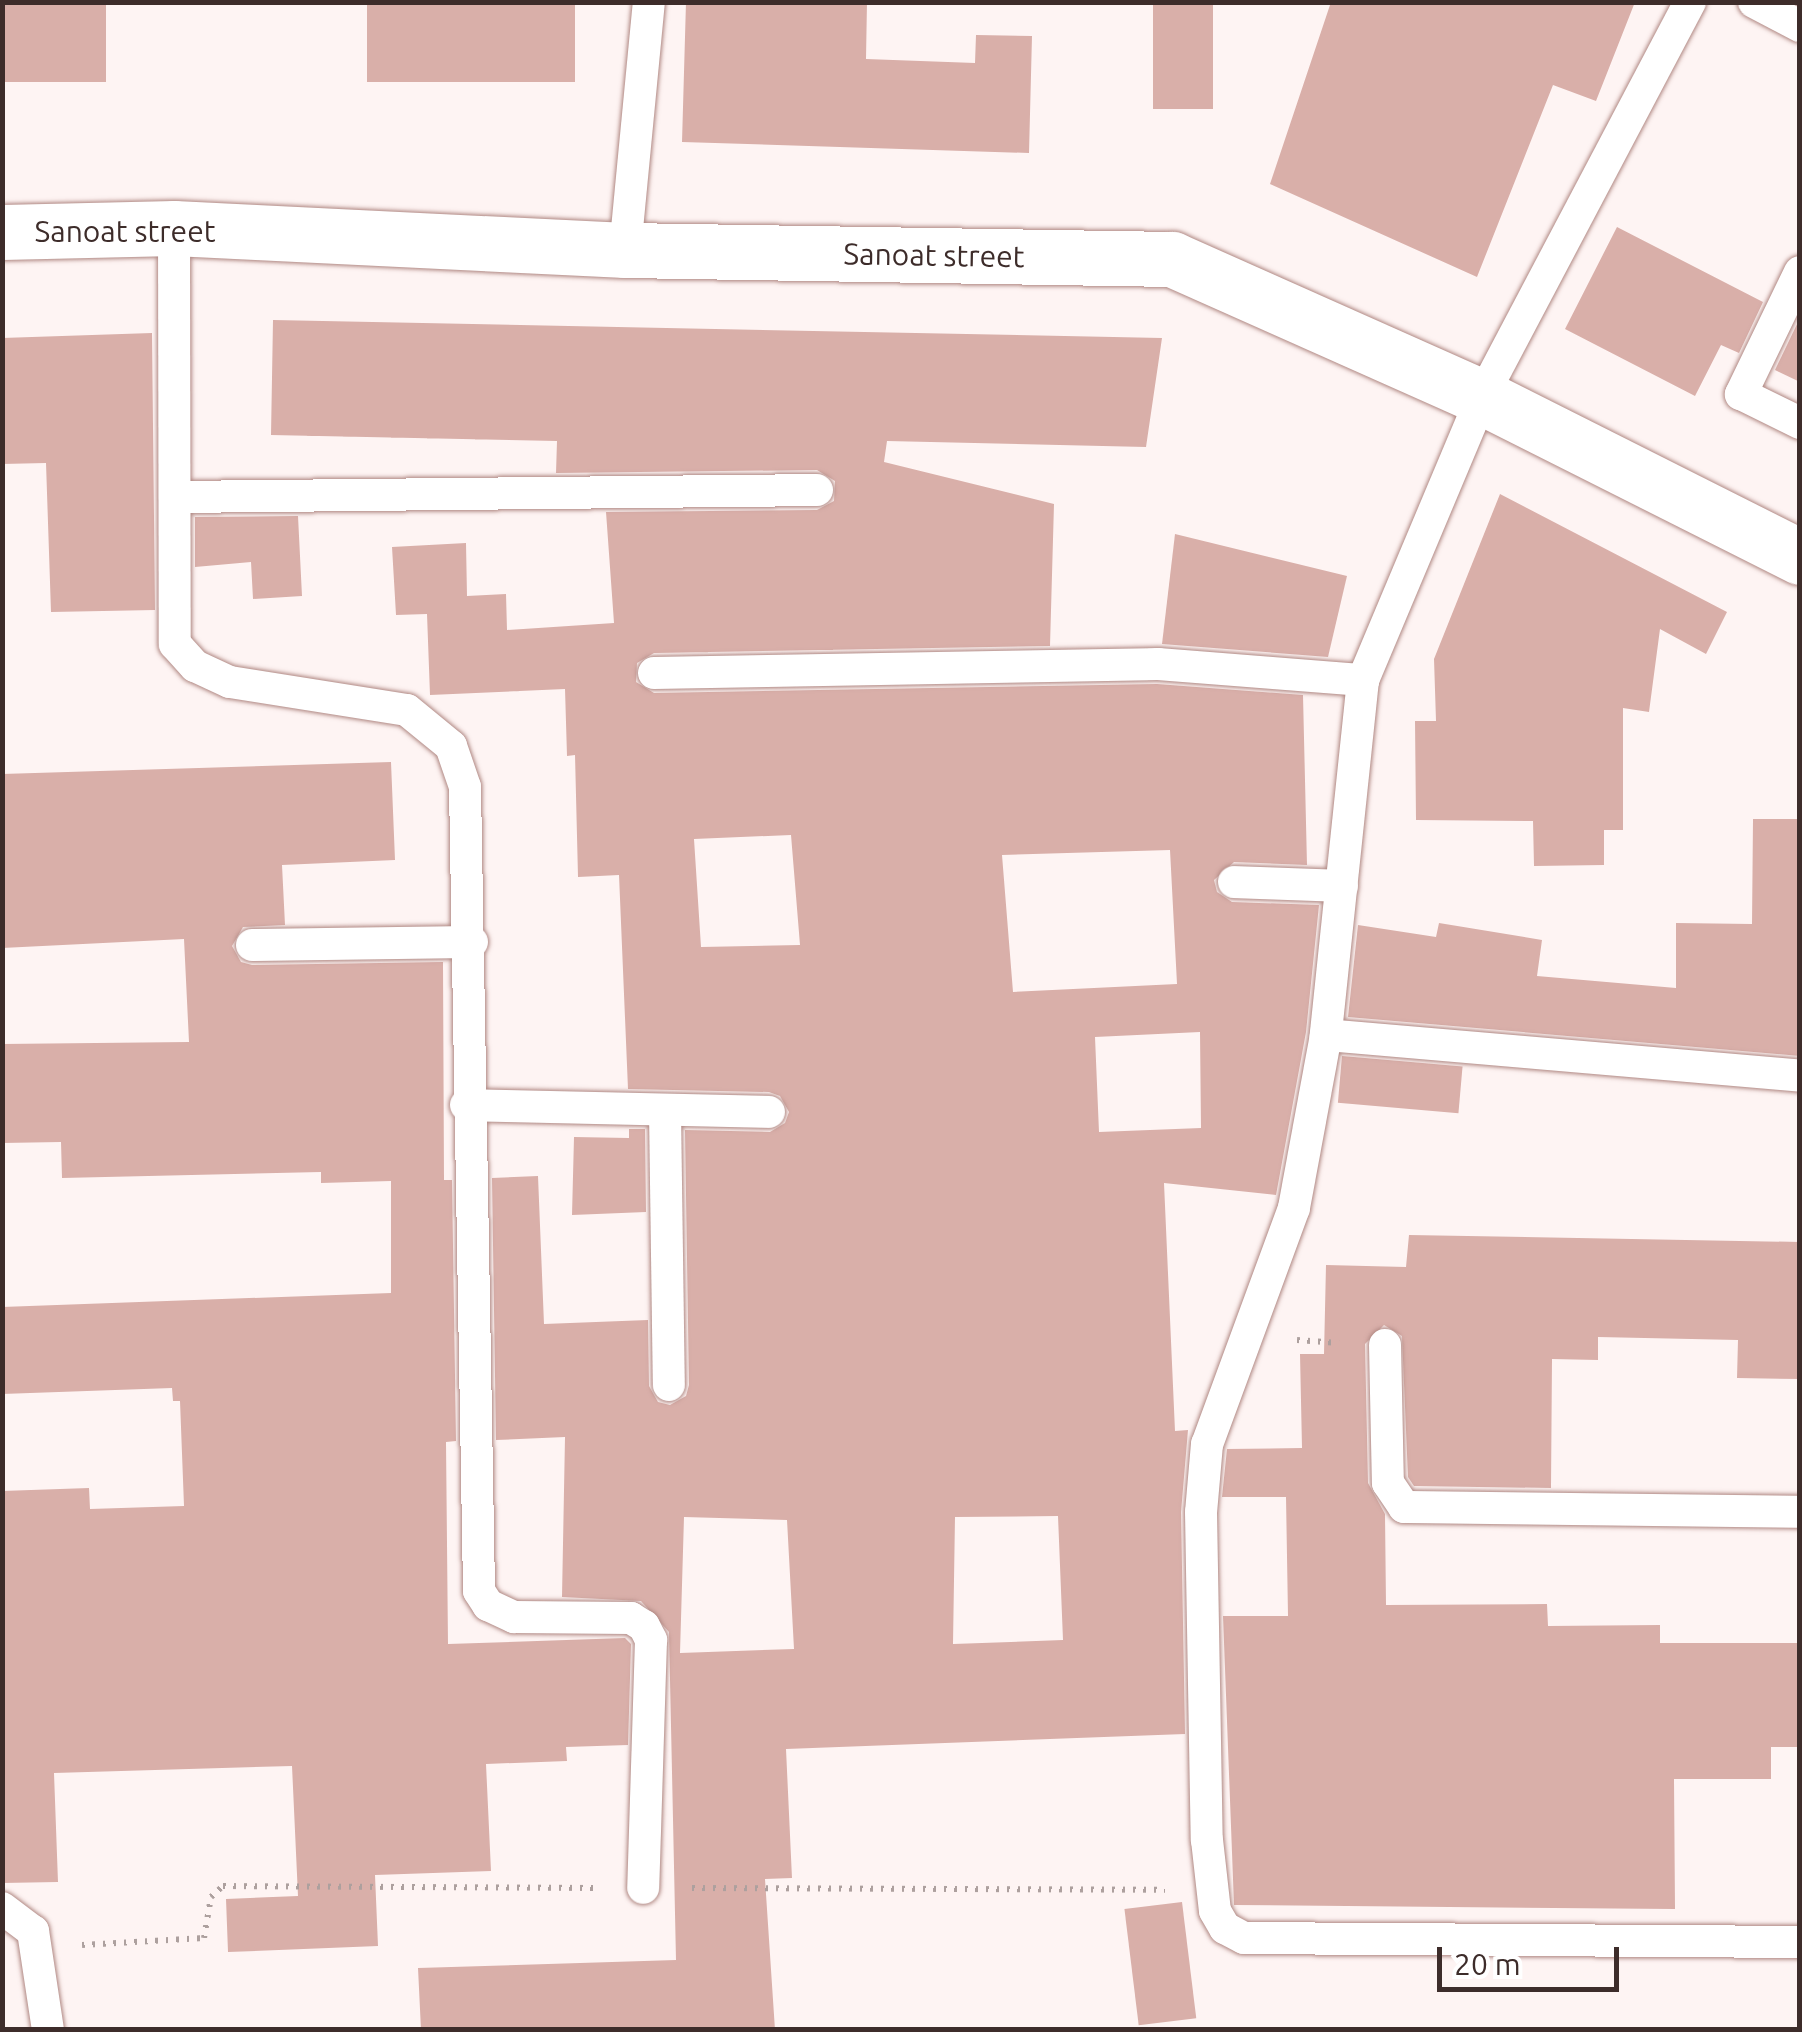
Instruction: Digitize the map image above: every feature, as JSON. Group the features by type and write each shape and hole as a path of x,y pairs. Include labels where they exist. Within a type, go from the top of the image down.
{"main road":[{"name":"Sanoat street","path":"2,232 174,228 625,250 1172,258 1482,398 1800,557"}],"lane":[{"path":"625,250 648,2"},
{"path":"1690,2 1482,398 1364,680 1326,1036 1294,1208 1207,1444 1201,1512 1207,1840 1210,1890 1226,1928 1244,1938 1800,1942"},
{"path":"1754,2 1800,26"},
{"path":"174,228 175,644 195,666 230,682 406,710 450,746 465,787 472,942 466,1104 479,1592 488,1605 514,1617 632,1618 644,1626 652,1640 642,1888"},
{"path":"1800,272 1742,394 1800,424"},
{"path":"175,497 817,490"},
{"path":"654,673 1158,664 1364,680"},
{"path":"1234,882 1342,886"},
{"path":"252,945 472,942"},
{"path":"1326,1036 1800,1076"},
{"path":"466,1104 770,1112"},
{"path":"665,1111 669,1386"},
{"path":"1386,1345 1388,1482 1404,1507 1800,1512"},
{"path":"2,1908 33,1931 48,2030"}],"path":[{"path":"1246,1338 1386,1345"}],"building":[{"path":"2,2 106,2 106,82 2,82"},
{"path":"367,2 575,2 575,82 367,82"},
{"path":"686,2 867,2 866,59 975,63 976,35 1032,36 1029,153 682,142"},
{"path":"1153,2 1213,2 1213,109 1153,109"},
{"path":"1331,2 1635,2 1596,101 1553,85 1477,277 1270,184"},
{"path":"1617,227 1763,302 1739,353 1721,345 1695,396 1565,329"},
{"path":"273,320 1162,338 1146,447 887,441 884,462 1054,504 1050,646 654,653 637,663 636,682 654,693 1157,684 1303,695 1307,865 1234,862 1214,880 1217,892 1232,902 1319,905 1306,1032 1276,1195 1164,1183 1175,1431 1188,1430 1181,1512 1185,1734 786,1749 792,1878 765,1879 775,2030 421,2030 418,1968 676,1960 669,1632 641,1601 562,1597 565,1437 496,1440 492,1178 538,1176 544,1324 648,1320 649,1386 658,1402 670,1405 686,1396 689,1385 685,1130 770,1132 785,1123 789,1112 780,1096 769,1092 628,1089 619,875 578,877 575,755 567,756 565,689 430,695 427,614 396,615 392,547 466,543 467,596 506,594 507,630 614,623 606,512 817,510 834,501 835,481 817,470 556,473 557,441 271,435","holes":["791,835 800,945 701,947 694,839","1170,850 1177,984 1013,992 1002,855","1200,1032 1201,1128 1099,1132 1095,1037","1058,1516 1063,1640 953,1644 955,1517","684,1517 787,1520 794,1649 680,1653"]},
{"path":"1800,321 1800,382 1775,370"},
{"path":"152,333 155,610 51,612 46,463 2,464 2,338"},
{"path":"1500,494 1727,612 1706,654 1660,629 1649,712 1623,708 1623,830 1604,830 1604,865 1534,866 1533,821 1416,820 1415,721 1436,721 1434,659"},
{"path":"298,516 302,596 253,599 251,562 195,567 195,517"},
{"path":"1175,534 1347,576 1328,657 1162,644"},
{"path":"391,762 395,860 282,865 285,925 243,927 232,946 241,962 252,965 443,962 444,1180 452,1180 456,1441 446,1442 448,1644 625,1638 631,1644 628,1745 566,1747 567,1761 486,1764 491,1871 375,1875 378,1946 228,1952 226,1899 298,1896 292,1766 54,1773 58,1882 2,1883 2,1491 89,1488 90,1509 184,1506 180,1401 173,1401 172,1388 2,1394 2,1307 391,1293 391,1181 321,1183 321,1172 62,1178 61,1142 2,1143 2,1044 189,1042 184,939 2,948 2,774"},
{"path":"1753,819 1800,819 1800,1056 1348,1017 1358,925 1436,937 1439,923 1542,940 1537,976 1676,988 1676,923 1752,924"},
{"path":"1342,1056 1463,1067 1458,1113 1338,1103"},
{"path":"629,1129 645,1129 646,1212 572,1215 574,1137 629,1138"},
{"path":"1409,1235 1800,1242 1800,1379 1737,1378 1738,1340 1598,1337 1598,1360 1552,1359 1551,1488 1414,1486 1408,1477 1402,1336 1384,1325 1365,1344 1368,1483 1385,1514 1386,1605 1547,1604 1548,1626 1660,1625 1660,1643 1800,1643 1800,1747 1771,1747 1771,1779 1674,1779 1675,1909 1234,1905 1223,1616 1288,1616 1286,1497 1222,1497 1227,1449 1302,1448 1300,1354 1324,1354 1326,1265 1406,1267"},
{"path":"1182,1902 1196,2018 1139,2025 1124,1909"}]}
